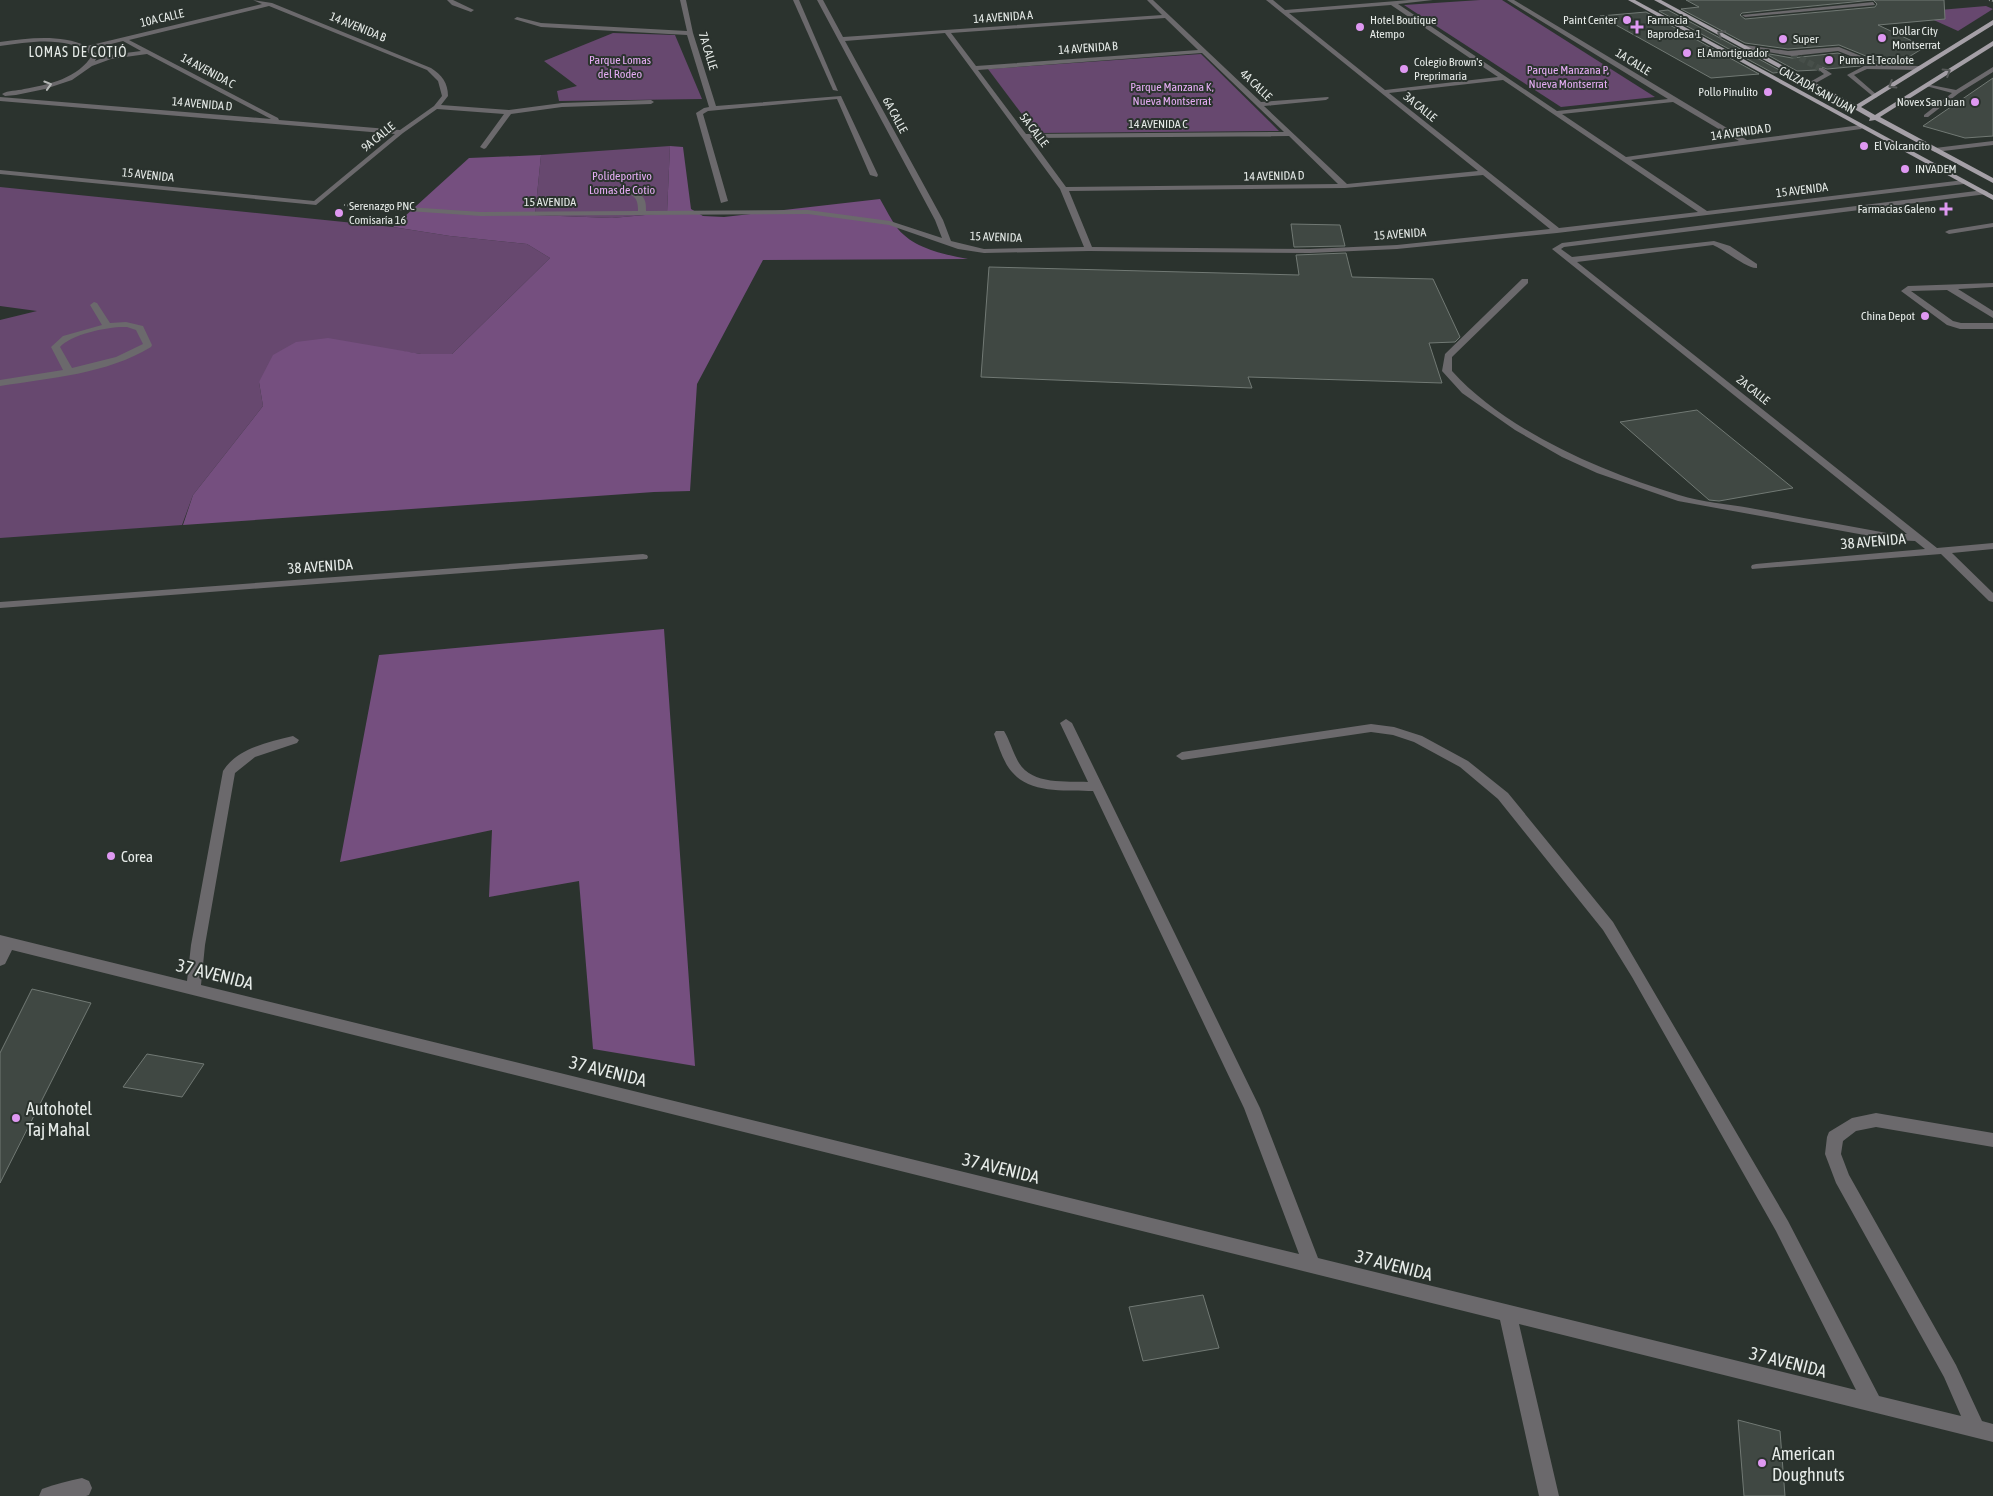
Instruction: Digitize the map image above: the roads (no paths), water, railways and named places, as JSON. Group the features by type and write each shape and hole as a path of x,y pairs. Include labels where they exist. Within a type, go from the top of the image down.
{"main road":[{"name":"CALZADA SAN JUAN","path":"1631,0 1993,198"},
{"name":"CALZADA SAN JUAN","path":"1657,0 1993,181"},
{"path":"1840,115 1875,96 1993,22"},
{"path":"1861,126 1993,43"}],"street":[{"name":"14 AVENIDA B","path":"256,0 429,69 439,76 445,85 445,96 436,107"},
{"path":"450,0 454,4 471,10"},
{"name":"7A CALLE","path":"683,0 690,32 713,108"},
{"path":"790,0 796,0 874,175"},
{"name":"6A CALLE","path":"821,0 939,220 947,242"},
{"name":"4A CALLE","path":"1150,0 1345,186"},
{"name":"3A CALLE","path":"1269,0 1557,231"},
{"path":"1283,12 1430,0"},
{"name":"1A CALLE","path":"1510,0 1744,142"},
{"path":"1392,3 1705,213"},
{"name":"10A CALLE","path":"88,48 270,4"},
{"path":"1745,15 1873,4"},
{"name":"14 AVENIDA A","path":"841,39 1166,16"},
{"path":"517,19 541,24 690,32"},
{"name":"5A CALLE","path":"948,32 1064,189 1089,249"},
{"name":"14 AVENIDA C","path":"123,39 282,122"},
{"path":"0,44 54,41 74,43 88,48 95,55 92,64"},
{"path":"1745,48 1790,54 1839,49 1883,67"},
{"name":"14 AVENIDA B","path":"974,68 1204,51"},
{"name":"10A CALLE","path":"0,97 62,81 81,73 92,64 110,57 147,52"},
{"path":"1812,83 1866,67 1919,68"},
{"path":"1821,69 1840,75 1875,96"},
{"path":"1926,116 1957,92 1993,69"},
{"path":"1383,92 1504,78"},
{"path":"1928,85 1957,92"},
{"path":"724,201 700,113 702,110 837,94"},
{"name":"14 AVENIDA D","path":"0,97 402,132"},
{"path":"1259,104 1326,98"},
{"path":"1556,113 1673,100"},
{"path":"436,107 509,112 550,105 650,102"},
{"name":"9A CALLE","path":"316,203 402,132 436,107"},
{"path":"484,147 509,112"},
{"name":"14 AVENIDA D","path":"1624,159 1861,126"},
{"name":"14 AVENIDA C","path":"1025,136 1291,134"},
{"path":"1935,150 1993,143"},
{"name":"15 AVENIDA","path":"0,172 316,203"},
{"name":"14 AVENIDA D","path":"1064,189 1345,186 1483,172"},
{"name":"15 AVENIDA","path":"393,208 481,214 808,212 890,223 971,249 1310,251 1398,247 1557,231 1964,182"},
{"path":"599,192 629,193 638,196 641,200 642,213"},
{"name":"2A CALLE","path":"1984,192 1562,245 1556,249 1918,538 1938,551 1993,599"},
{"path":"1949,232 1993,225"},
{"path":"1570,260 1714,243 1727,248 1754,266"},
{"path":"1525,281 1448,356 1446,365 1447,371 1465,392 1518,428 1601,472 1678,498 1892,537 1918,538"},
{"path":"1993,285 1908,289 1904,291 1950,323 1960,326 1993,326"},
{"path":"1949,287 1993,315"},
{"path":"94,305 107,326"},
{"path":"0,383 69,372 125,357 140,351 148,345 140,328 126,324 107,326 57,342 55,347 69,372"},
{"name":"38 AVENIDA","path":"1756,566 1993,546"},
{"name":"38 AVENIDA","path":"0,605 643,557"},
{"path":"1066,723 1252,1108 1312,1265"},
{"path":"1182,756 1371,728 1394,731 1418,739 1442,751 1464,764 1503,796 1540,839 1608,926 1638,973 1782,1226 1873,1404"},
{"path":"1000,734 1015,768 1029,780 1049,784 1097,787"},
{"path":"193,989 198,945 229,771 236,764 262,748 293,740"},
{"path":"0,960 4,942"},
{"name":"37 AVENIDA","path":"4,942 1993,1433"},
{"path":"1976,1429 1950,1371 1842,1178 1832,1154 1835,1137 1852,1125 1876,1120 1993,1140"},
{"path":"1508,1314 1549,1496"},
{"path":"50,1496 62,1491 82,1488"}],"tunnel":[{"path":"1792,54 1821,69"}],"place":[{"name":"Paint Center","path":"1627,20"},
{"name":"Hotel Boutique Atempo","path":"1360,27"},
{"name":"Farmacia Baprodesa 1","path":"1637,27"},
{"name":"Dollar City Montserrat","path":"1882,38"},
{"name":"Super","path":"1783,39"},
{"name":"El Amortiguador","path":"1687,53"},
{"name":"Puma El Tecolote","path":"1829,60"},
{"name":"Colegio Brown's Preprimaria","path":"1404,69"},
{"name":"Pollo Pinulito","path":"1768,92"},
{"name":"Novex San Juan","path":"1975,102"},
{"name":"El Volcancito","path":"1864,146"},
{"name":"INVADEM","path":"1905,169"},
{"name":"Farmacias Galeno","path":"1946,209"},
{"name":"Serenazgo PNC Comisaría 16","path":"339,213"},
{"name":"China Depot","path":"1925,316"},
{"name":"Corea","path":"111,856"},
{"name":"Autohotel Taj Mahal","path":"16,1118"},
{"name":"American Doughnuts","path":"1762,1463"}],"district":[{"name":"LOMAS DE COTIÓ","path":"78,52"}],"park label":[{"name":"Parque Lomas del Rodeo","path":"620,67"},
{"name":"Parque Manzana P, Nueva Montserrat","path":"1568,77"},
{"name":"Parque Manzana K, Nueva Montserrat","path":"1172,94"},
{"name":"Polideportivo Lomas de Cotio","path":"622,183"}]}
